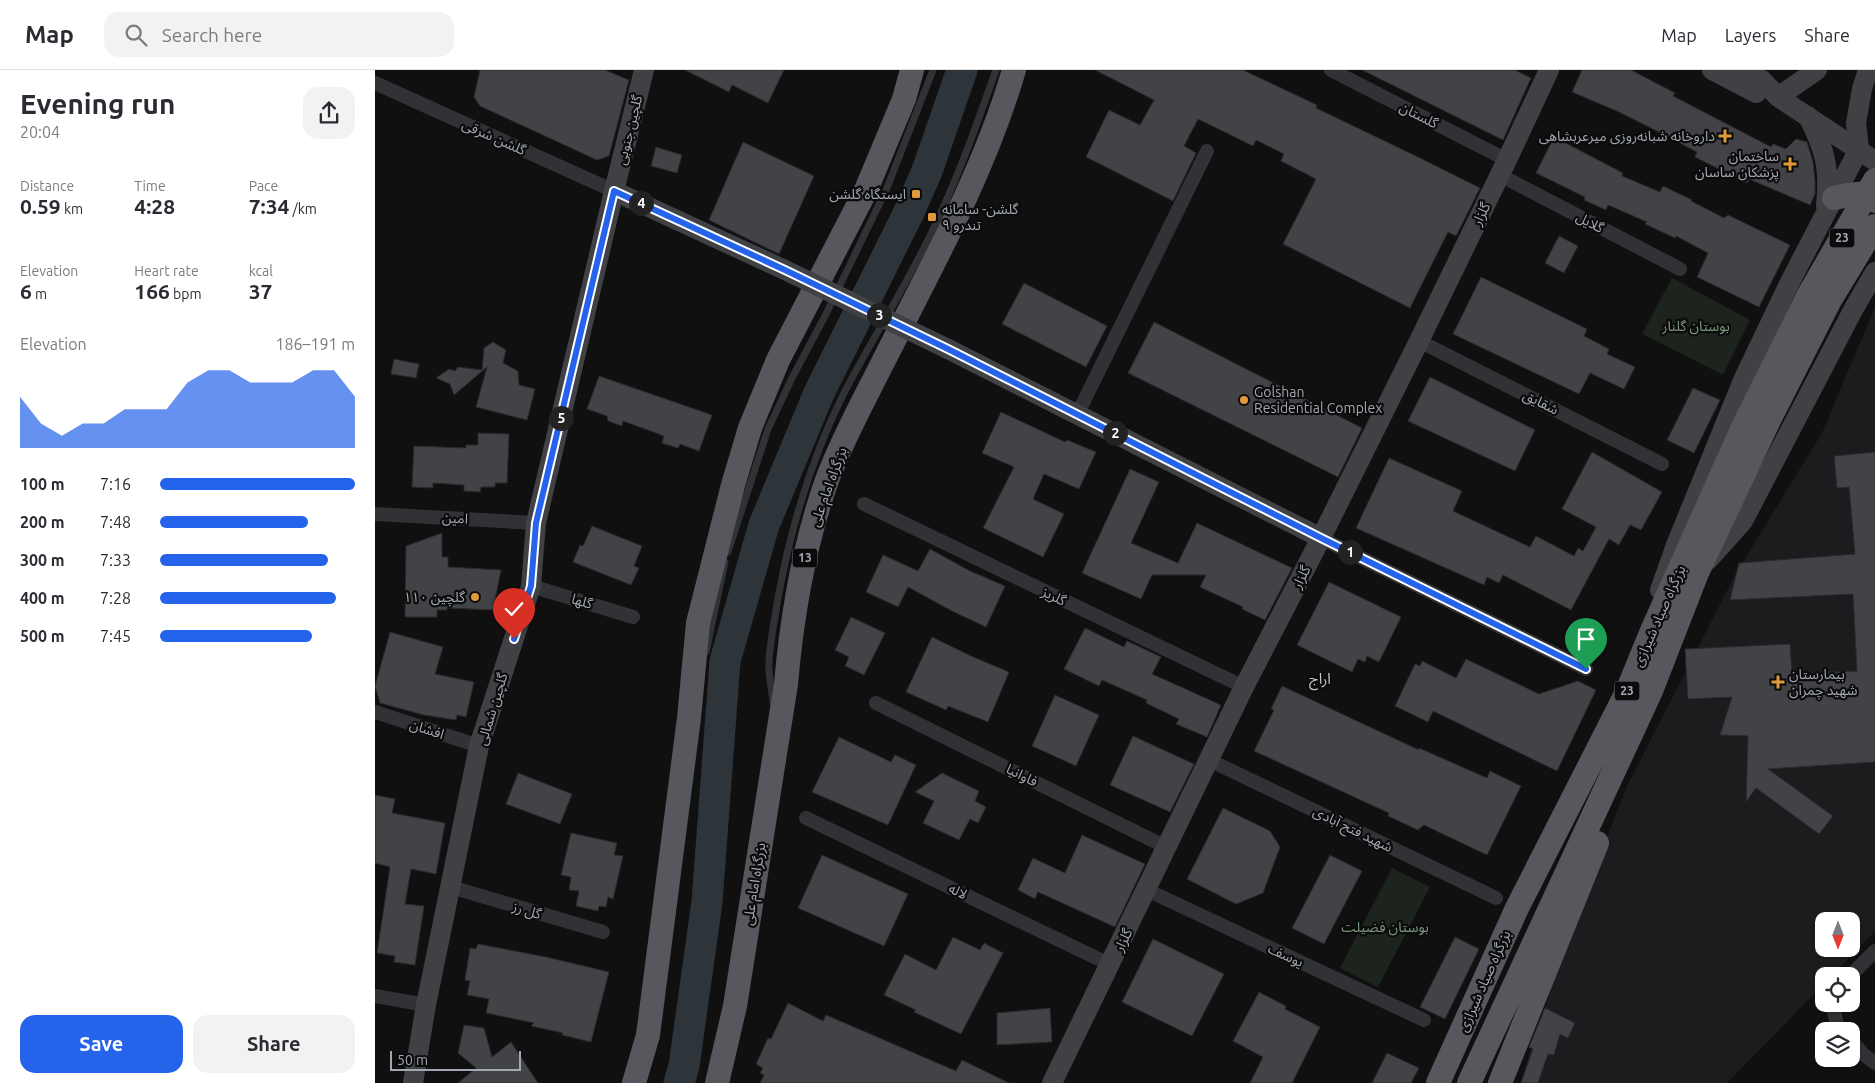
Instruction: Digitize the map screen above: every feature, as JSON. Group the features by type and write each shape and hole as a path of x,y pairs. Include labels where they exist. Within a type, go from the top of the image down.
{"highway":[{"path":"634,1083 647,1035 689,718 698,623 733,484 750,428 778,360 866,190 904,99 913,70"},
{"name":"بزرگراه امام علی","path":"717,1083 735,1006 786,684 790,638 810,538 827,480 856,416 950,229 982,158 1006,97 1014,70"},
{"name":"بزرگراه صیاد شیرازی","path":"1469,1083 1651,691 1697,573 1770,418 1819,298 1875,180"},
{"path":"1830,206 1863,193 1875,201"},
{"name":"بزرگراه صیاد شیرازی","path":"1438,1083 1517,908 1626,694 1651,633 1745,425 1819,298 1875,226"},
{"path":"1500,1083 1623,777 1651,691"}],"main road":[{"name":"گلچین جنوبی","path":"614,191 644,70"},
{"name":"گلزار","path":"1052,1083 1168,848 1244,687 1321,538 1504,167 1549,70"},
{"path":"1712,70 1756,93 1778,97 1817,70"},
{"path":"1742,70 1762,80 1778,97 1875,161"},
{"path":"1651,633 1661,586 1744,378 1790,282 1859,149 1856,123 1862,89 1869,70"},
{"path":"1807,115 1820,141 1827,162 1830,206"},
{"path":"614,191 785,270 948,349 1078,413 1321,538"},
{"name":"گلچین شمالی","path":"413,1083 426,1006 479,746 531,586 536,523 614,191"},
{"path":"1697,573 1743,521 1853,310 1875,272"}],"street":[{"name":"گلستان","path":"1331,70 1504,167"},
{"name":"گلشن شرقی","path":"375,83 614,191"},
{"path":"1078,413 1207,152"},
{"name":"گلایل","path":"1504,167 1680,269"},
{"name":"شقایق","path":"1419,340 1662,464"},
{"name":"گلریز","path":"864,504 1244,687"},
{"name":"امین","path":"375,514 536,523"},
{"path":"1321,538 1586,669"},
{"name":"گلها","path":"531,586 633,617"},
{"name":"فاوانیا","path":"876,702 1168,848"},
{"name":"افشان","path":"375,712 479,746"},
{"name":"شهید فتح آبادی","path":"1209,760 1496,898"},
{"name":"لاله","path":"806,818 1111,965"},
{"name":"گل رز","path":"451,887 603,932"},
{"name":"یوسف","path":"1147,890 1424,1020"},
{"path":"1859,967 1875,951"},
{"path":"375,996 426,1006"},
{"path":"1860,1050 1875,1064"}],"lane":[{"path":"703,664 726,559 769,429 792,378 826,314 887,188 933,70"},
{"path":"777,738 769,663 783,572 797,510 826,432 841,399 937,222 996,70"},
{"path":"689,718 701,673"}],"shaded area":[{"name":"بیمارستان شهید چمران","path":"1875,307 1875,931 1860,946 1860,912 1815,912 1815,958 1849,958 1840,967 1815,967 1815,993 1727,1083 1520,1083 1567,941 1626,788 1735,575 1822,433"}],"green space":[{"name":"بوستان گلنار","path":"1672,278 1750,320 1723,375 1642,334"},
{"name":"بوستان فضیلت","path":"1392,868 1430,887 1378,987 1340,968"}],"building":[{"path":"480,70 605,70 629,80 609,156 597,160 480,106 474,97"},
{"path":"685,70 784,70 768,103 732,85 729,92"},
{"path":"1095,70 1243,70 1317,105 1316,108 1480,188 1456,236 1448,232 1410,308 1283,244 1316,179 1281,161 1284,154 1256,140 1253,146 1198,119 1184,146 1196,153 1173,201 1086,157 1109,110 1140,125 1154,100"},
{"path":"1362,70 1515,70 1531,78 1503,140"},
{"path":"1582,70 1631,70 1675,93 1673,96 1771,147 1773,144 1786,149 1796,139 1807,142 1813,162 1815,181 1815,194 1810,205 1749,179 1747,183 1695,157 1697,152 1655,130 1572,92"},
{"path":"1554,137 1623,173 1622,176 1660,192 1663,186 1724,218 1728,215 1790,245 1759,307 1697,277 1708,253 1676,236 1675,238 1645,224 1647,222 1608,205 1606,210 1584,200 1585,197 1536,173"},
{"path":"743,142 814,176 779,254 709,220"},
{"path":"656,147 682,155 677,173 651,166"},
{"path":"1559,236 1578,246 1564,273 1545,263"},
{"path":"1481,277 1587,329 1584,336 1609,349 1607,354 1635,367 1624,389 1590,373 1579,394 1453,334"},
{"path":"1024,283 1107,326 1086,367 1002,324"},
{"name":"Golshan Residential Complex","path":"1154,322 1362,428 1338,477 1128,373"},
{"path":"493,342 506,350 503,363 518,371 519,385 535,389 527,420 476,407 487,367 454,395 450,384 436,378 449,369 455,371 458,367 482,370 484,348"},
{"path":"394,359 419,364 416,378 391,374"},
{"path":"599,376 712,415 699,451 680,444 678,448 662,443 664,436 623,421 622,426 608,421 607,416 587,409"},
{"path":"1430,377 1535,430 1515,471 1408,421"},
{"path":"1693,388 1720,400 1694,453 1667,440"},
{"path":"1001,412 1065,442 1067,440 1096,452 1079,489 1044,474 1033,499 1064,514 1043,557 983,528 1014,467 982,453"},
{"path":"478,433 509,434 507,483 495,483 495,487 481,487 480,492 464,491 464,485 433,483 433,488 412,487 414,446 466,448 466,445 478,445"},
{"path":"1592,452 1662,492 1641,530 1630,525 1619,545 1609,539 1571,610 1503,575 1499,583 1487,577 1484,585 1356,528 1389,458 1462,491 1453,511 1530,547 1536,536 1574,556 1578,548 1583,551 1596,527 1562,509"},
{"path":"1875,452 1875,762 1768,769 1833,816 1819,834 1756,788 1746,802 1748,736 1720,735 1732,697 1688,699 1685,649 1790,644 1792,674 1857,671 1853,594 1730,600 1739,563 1855,554 1849,487 1837,488 1834,456"},
{"path":"1130,469 1159,482 1131,543 1178,563 1197,523 1292,568 1265,620 1242,609 1243,607 1200,587 1206,575 1152,575 1141,599 1082,573"},
{"path":"592,526 642,546 634,566 639,568 631,585 573,562 580,545 583,546"},
{"path":"442,533 442,557 448,557 448,567 501,570 493,610 447,608 447,610 437,610 437,617 405,617 406,546"},
{"path":"930,549 970,571 1005,586 986,627 908,587 898,607 866,592 883,555 918,571"},
{"path":"1329,582 1401,617 1379,662 1367,656 1365,662 1358,659 1352,672 1297,645"},
{"path":"851,617 885,633 864,675 845,666 849,657 835,650"},
{"path":"1085,628 1124,647 1127,641 1161,657 1152,674 1221,705 1207,737 1176,724 1179,719 1146,703 1147,700 1102,680 1099,686 1064,669"},
{"path":"390,632 443,647 435,674 474,682 466,717 457,715 456,720 424,715 380,703 375,686"},
{"path":"932,637 1009,672 988,722 948,706 946,710 906,692"},
{"path":"1466,659 1539,694 1578,681 1596,690 1557,771 1433,711 1428,722 1395,706 1415,664 1420,666 1422,661 1456,678"},
{"path":"1282,686 1419,750 1419,748 1487,778 1490,771 1521,786 1487,855 1424,825 1418,830 1388,816 1389,813 1254,751 1274,710 1271,709"},
{"path":"1055,695 1099,715 1076,766 1032,746"},
{"path":"1133,736 1194,764 1170,812 1110,785"},
{"path":"839,737 891,762 895,755 916,765 888,825 812,792"},
{"path":"518,773 572,794 560,824 506,804"},
{"path":"942,773 979,791 975,801 986,807 978,823 970,819 959,840 923,823 934,801 915,792"},
{"path":"375,795 395,799 392,813 445,823 436,874 411,869 405,904 424,906 415,965 394,962 395,956 377,953 390,867 375,863"},
{"path":"1223,808 1270,831 1280,847 1263,893 1236,904 1187,879"},
{"path":"571,833 617,843 614,855 623,856 613,899 608,897 606,907 599,906 598,911 576,906 579,891 569,890 571,877 561,875"},
{"path":"1082,835 1145,864 1115,927 1038,892 1035,899 1018,890 1033,858 1065,873"},
{"path":"822,855 908,894 884,946 798,908"},
{"path":"1330,855 1362,871 1324,944 1292,928"},
{"path":"953,937 980,950 984,943 1003,953 961,1034 914,1012 916,1010 884,995 905,954 936,970"},
{"path":"1455,937 1479,949 1445,1019 1420,1007"},
{"path":"1153,939 1224,974 1192,1036 1122,1002"},
{"path":"478,944 546,957 609,972 591,1042 531,1026 534,1023 486,1013 489,999 467,995 470,981 465,980 470,948 476,949"},
{"path":"1259,992 1286,1006 1285,1009 1320,1027 1292,1083 1250,1083 1263,1057 1233,1041"},
{"path":"788,1003 823,1021 826,1015 956,1071 962,1060 1009,1083 760,1083 764,1075 760,1073 763,1068 756,1064 768,1038 771,1039"},
{"path":"1050,1008 1052,1042 997,1045 997,1013"},
{"path":"1545,1008 1575,1023 1568,1038 1560,1034 1554,1055 1548,1054 1538,1083 1521,1083 1533,1049 1529,1047"},
{"path":"464,1025 484,1028 492,1057 511,1042 538,1083 458,1083 476,1068 458,1053"},
{"path":"1387,1053 1419,1068 1411,1083 1372,1083"}],"waterway":[{"path":"679,1083 684,1066 707,902 725,661 764,525 819,393 909,212 927,171 962,70"}],"place":[{"name":"داروخانه شبانه‌روزی میرعربشاهی","path":"1725,136"},
{"name":"ساختمان پزشکان ساسان","path":"1790,164"},
{"name":"ایستگاه گلشن","path":"916,194"},
{"name":"گلشن- سامانه ۹ تندرو","path":"932,217"},
{"name":"Golshan Residential Complex","path":"1244,400"},
{"name":"گلچین ۱۱۰","path":"475,597"},
{"name":"بیمارستان شهید چمران","path":"1778,682"}],"district":[{"name":"اراج","path":"1320,679"}],"route":[{"path":"514,639 531,586 536,523 614,191 785,270 948,349 1078,413 1321,538 1586,669"}]}
